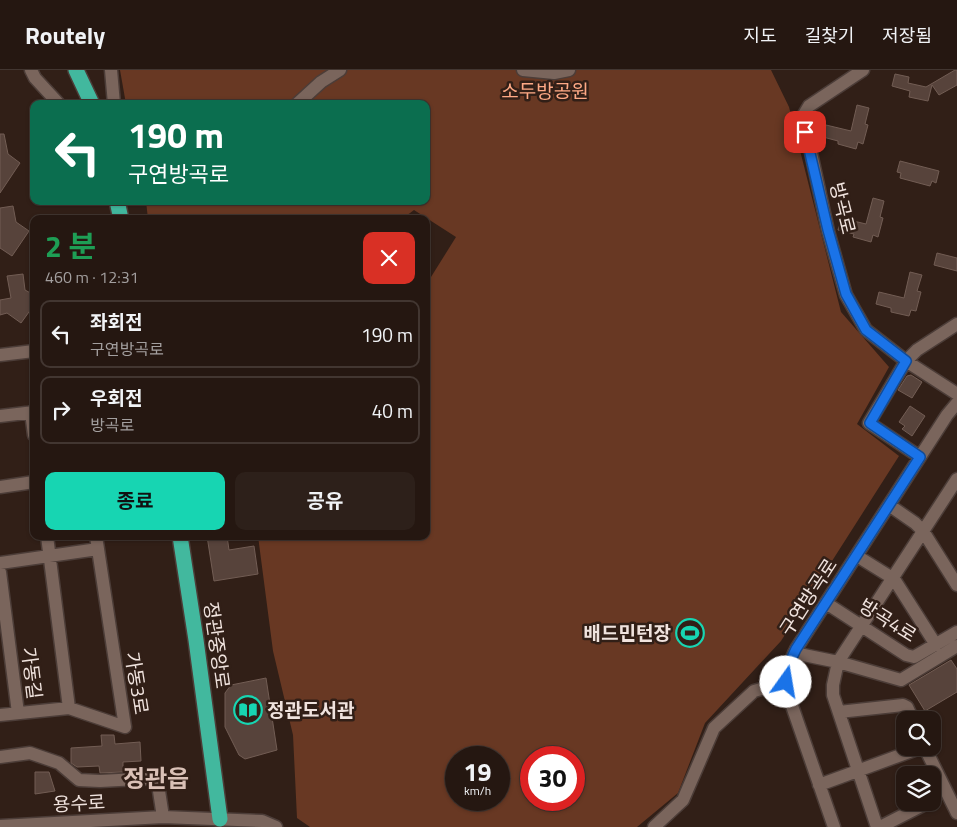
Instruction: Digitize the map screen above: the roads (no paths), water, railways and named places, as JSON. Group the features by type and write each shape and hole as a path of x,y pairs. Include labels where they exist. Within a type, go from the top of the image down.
{"highway":[{"path":"76,70 90,100"},
{"name":"정관중앙로","path":"181,540 220,820"}],"street":[{"path":"32,70 35,78 55,100"},
{"path":"111,70 114,100"},
{"path":"301,100 321,82 340,70"},
{"path":"523,70 554,73 569,70"},
{"name":"방곡로","path":"863,70 809,106 803,116 828,230 846,294 866,330 906,361 957,394"},
{"path":"920,457 870,423 906,361 917,350 957,324"},
{"path":"0,356 30,352"},
{"name":"구연방곡로","path":"834,827 791,703 786,682 788,666 794,652 947,415 957,403"},
{"path":"0,416 30,412"},
{"path":"0,487 30,483"},
{"path":"912,811 879,827 833,695 833,685 838,662 956,483"},
{"path":"889,505 923,531 957,585"},
{"path":"47,540 69,708"},
{"name":"가동3로","path":"69,708 125,727 97,540"},
{"path":"0,563 98,550"},
{"path":"857,556 893,578 936,645"},
{"name":"가동길","path":"0,572 18,713"},
{"name":"방곡4로","path":"826,603 906,655 914,658 957,632"},
{"path":"794,652 838,662 900,680 957,646"},
{"path":"654,827 683,800 714,728 754,691 786,682"},
{"path":"839,712 903,704 909,711"},
{"name":"가동길","path":"0,715 69,708"},
{"path":"0,757 30,753 59,763 79,780 100,781 157,778 163,817"},
{"path":"819,785 897,756"},
{"path":"929,756 957,813"},
{"path":"941,797 948,794"},
{"name":"용수로","path":"0,826 163,817 262,821 276,827"}],"place":[{"name":"배드민턴장","path":"690,633"},
{"name":"정관도서관","path":"248,710"}],"district":[{"name":"정관읍","path":"156,779"}],"park label":[{"name":"소두방공원","path":"545,91"}]}
